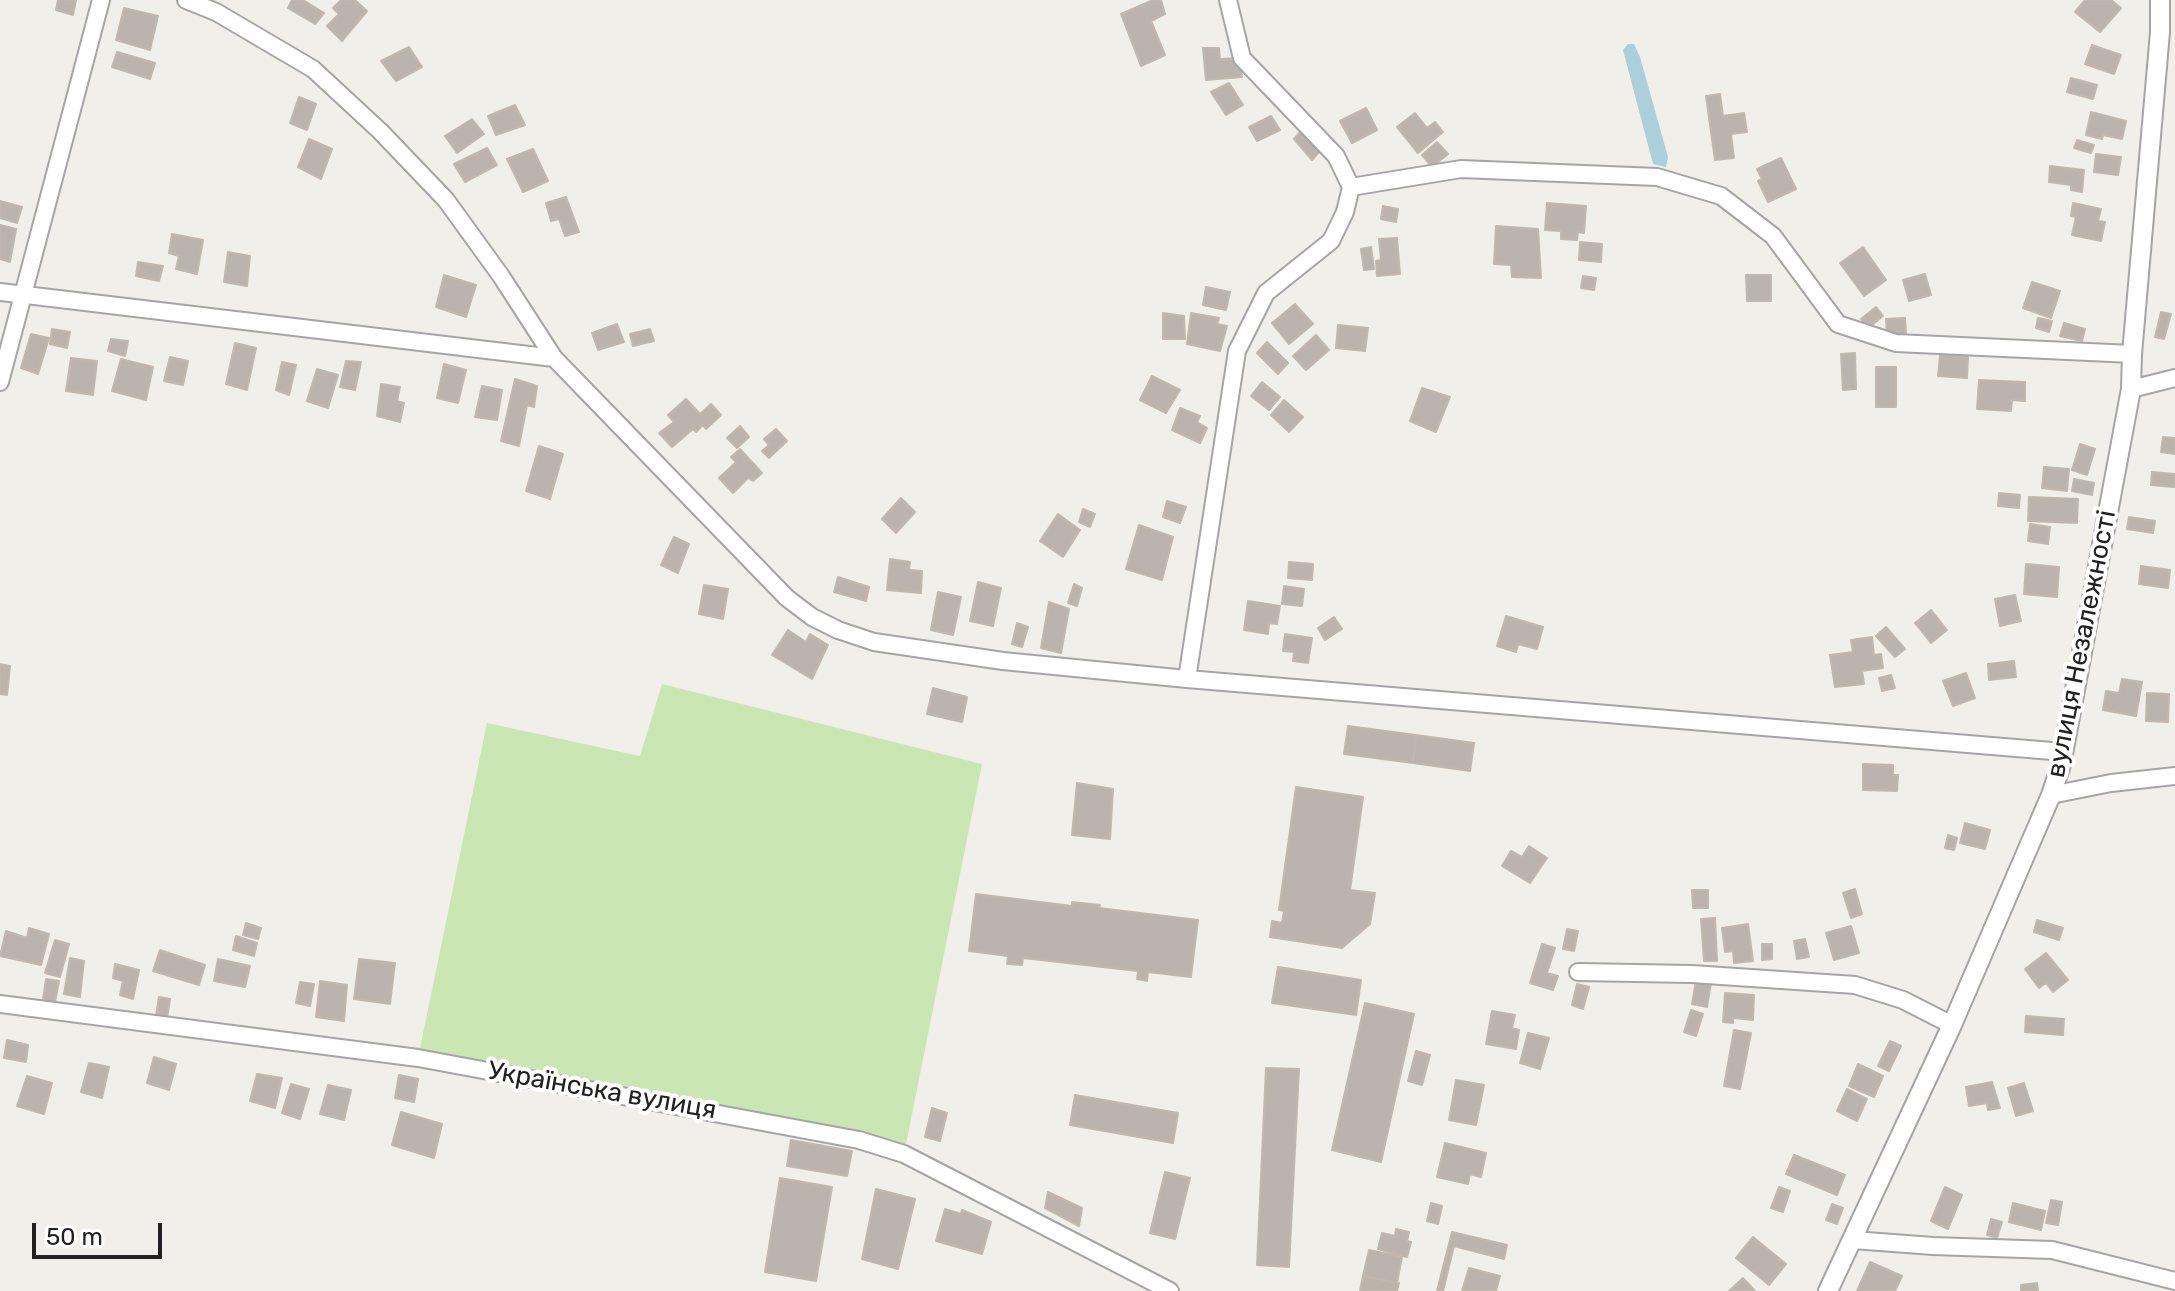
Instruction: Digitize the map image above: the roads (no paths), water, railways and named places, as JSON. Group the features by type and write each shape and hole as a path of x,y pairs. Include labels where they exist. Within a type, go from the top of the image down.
{"street":[{"path":"0,382 101,0"},
{"path":"186,0 216,12 313,69 380,131 446,200 501,276 554,358 762,575 812,617 838,630 874,642 989,659 1187,679 2064,752"},
{"path":"1187,679 1237,351 1266,293 1331,241 1345,212 1351,187 1336,156 1242,58 1228,0"},
{"name":"вулиця Незалежності","path":"1828,1291 1952,1025 2051,795 2064,752 2131,389 2160,0"},
{"path":"1351,187 1461,169 1657,177 1721,196 1773,236 1838,324 1896,343 2132,354"},
{"path":"0,292 554,358"},
{"path":"2131,389 2175,378"},
{"path":"2051,795 2175,776"},
{"path":"1578,972 1692,974 1855,985 1903,1000 1952,1025"},
{"name":"Українська вулиця","path":"0,1004 418,1058 859,1140 904,1154 1170,1291"},
{"path":"1853,1240 2052,1250 2175,1281"}],"water":[{"path":"1628,44 1634,44 1640,57 1668,157 1666,167 1653,164 1623,50"}]}
